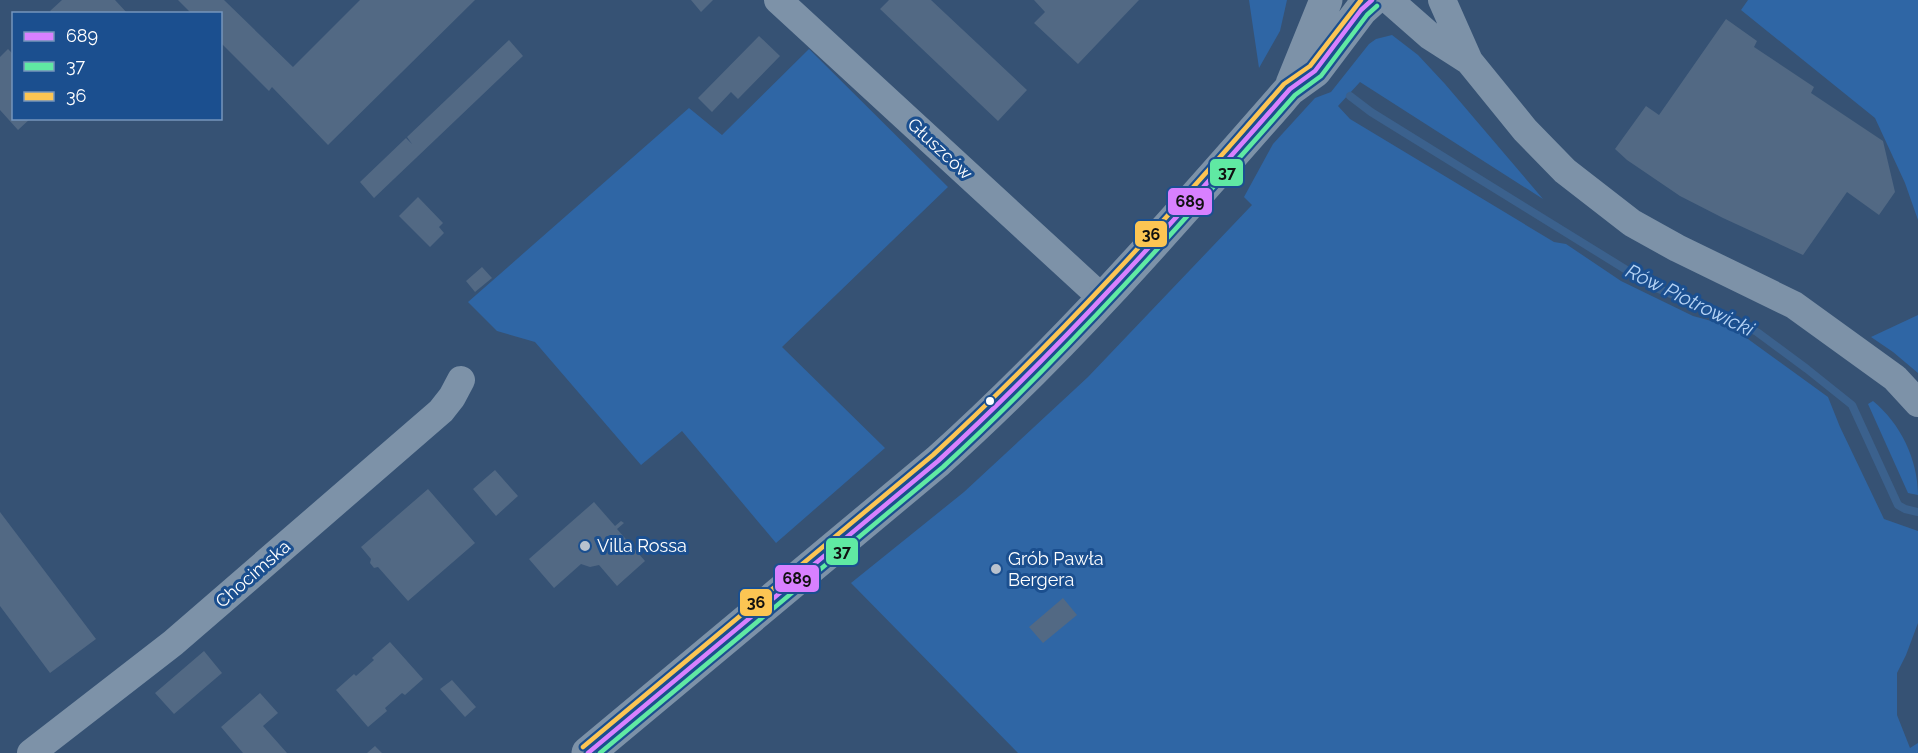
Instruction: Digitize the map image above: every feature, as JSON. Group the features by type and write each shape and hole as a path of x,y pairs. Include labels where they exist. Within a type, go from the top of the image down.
{"street":[{"name":"Głuszców","path":"778,0 1102,298"},
{"path":"1290,89 1326,0"},
{"path":"588,753 938,461 989,415 1074,330 1290,89 1315,71 1361,10 1372,0"},
{"path":"1389,0 1430,36 1469,61"},
{"path":"1442,0 1469,61 1525,130 1566,171 1632,223 1677,248 1794,305 1895,378 1918,403"},
{"name":"Chocimska","path":"31,753 190,628 441,411 461,380"}],"shaded area":[{"path":"1249,0 1287,0 1280,31 1259,68"},
{"path":"1748,0 1918,0 1918,220 1905,183 1875,118 1741,10"},
{"path":"1392,35 1418,55 1445,84 1543,199 1360,82 1338,106 1350,119 1554,242 1566,244 1621,281 1693,316 1730,326 1828,397 1884,519 1918,531 1918,623 1897,673 1897,715 1910,748 1918,743 1918,753 1018,753 851,583 964,492 1088,377 1252,205 1244,197 1273,144 1315,98 1331,92 1369,44 1376,39"},
{"path":"809,49 948,187 782,347 885,448 776,543 682,431 641,465 535,342 497,331 468,302 689,108 722,135"},
{"path":"1918,315 1918,373 1871,337"},
{"path":"1873,401 1891,420 1906,443 1915,468 1918,495 1908,493 1868,404"}],"building":[{"path":"62,0 115,0 126,12 51,12"},
{"path":"178,0 224,0 293,67 360,0 475,0 328,145 272,87 269,91 222,44 222,12 190,12"},
{"path":"691,0 713,0 701,12"},
{"path":"889,0 931,0 1027,90 998,121 880,9"},
{"path":"1034,0 1139,0 1078,64 1034,23 1045,12"},
{"path":"1726,19 1757,41 1754,47 1814,87 1811,93 1883,141 1895,192 1879,215 1847,192 1803,255 1680,196 1627,160 1615,149 1646,106 1659,115"},
{"path":"759,36 780,56 738,99 731,92 712,112 698,98"},
{"path":"509,40 523,56 374,198 360,182 406,138 412,144 407,137"},
{"path":"8,49 12,53 12,120 29,120 18,130 0,110 0,57"},
{"path":"418,197 443,223 439,227 444,233 430,247 399,216"},
{"path":"482,267 492,278 475,292 466,281"},
{"path":"495,470 518,496 496,516 473,489"},
{"path":"428,489 475,543 408,601 378,567 374,568 370,563 371,559 361,547"},
{"path":"594,502 615,526 621,521 624,523 617,529 645,561 617,586 599,565 590,567 581,564 554,588 529,559"},
{"path":"0,512 96,639 50,673 0,606"},
{"path":"1063,598 1077,615 1043,643 1029,627"},
{"path":"390,642 423,679 405,695 402,693 385,708 387,711 368,727 336,690 374,660 372,658"},
{"path":"204,651 222,673 174,714 155,693"},
{"path":"452,680 476,707 465,717 440,689"},
{"path":"260,693 278,713 263,726 287,753 243,753 221,727"},
{"path":"375,746 382,753 367,753"}],"waterway":[{"name":"Rów Piotrowicki","path":"1350,96 1371,112 1654,287 1757,332 1852,405 1898,505 1918,512"}],"transit line":[{"name":"36","path":"583,747 933,455 980,411 1114,274 1284,84 1310,66 1361,0"},
{"name":"689","path":"588,753 938,461 985,417 1119,280 1290,89 1315,71 1361,10 1372,0"},
{"name":"37","path":"600,753 943,467 990,423 1124,286 1295,95 1321,76 1367,15 1377,6"}],"place":[{"name":"Villa Rossa","path":"585,546"},
{"name":"Grób Pawła Bergera","path":"996,569"}]}
